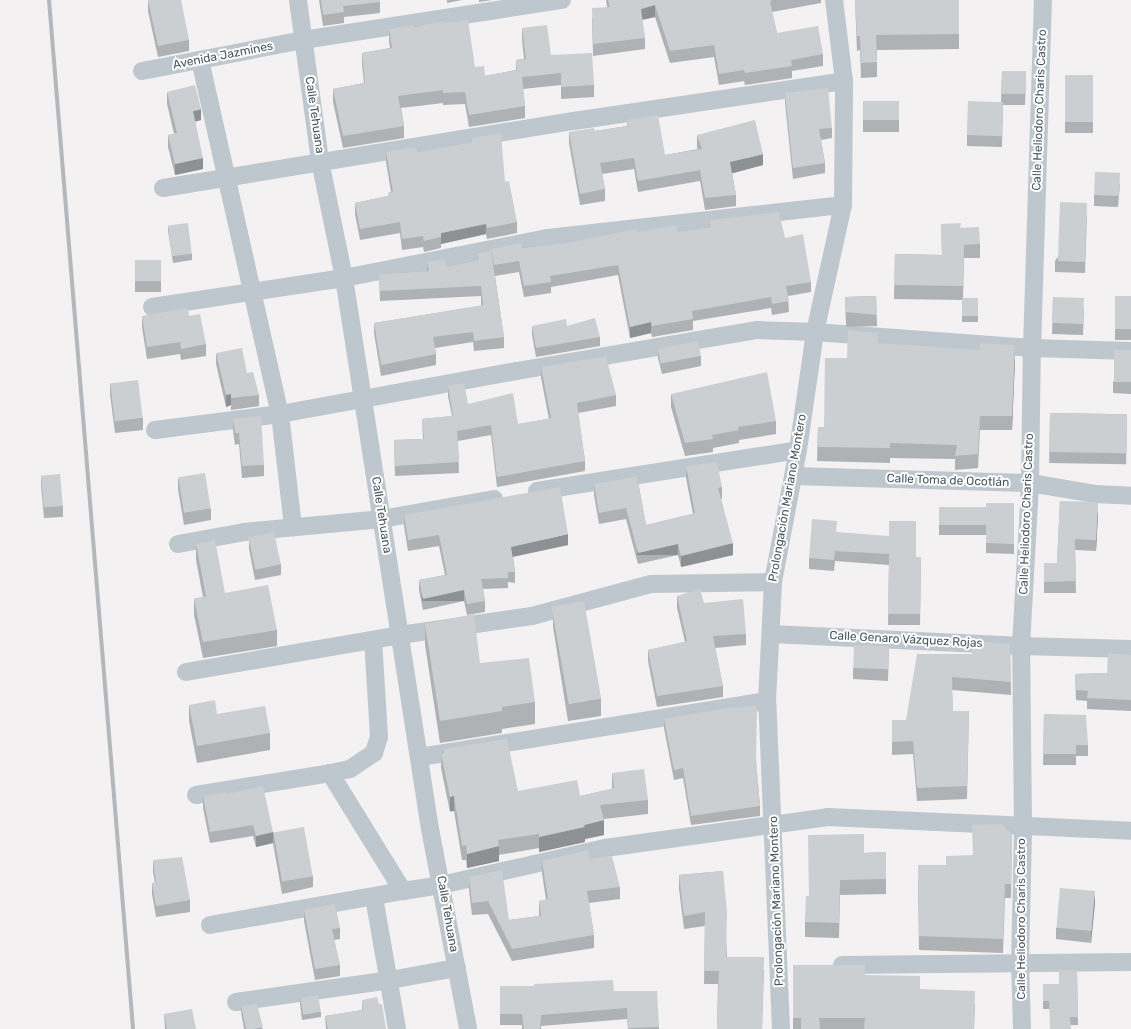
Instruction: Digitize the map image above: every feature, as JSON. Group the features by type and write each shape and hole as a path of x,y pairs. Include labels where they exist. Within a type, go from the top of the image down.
{"street":[{"name":"Calle Tehuana","path":"298,0 320,161 344,278 430,829 468,1029"},
{"name":"Avenida Jazmines","path":"142,71 303,40 562,0"},
{"name":"Prolongación Mariano Montero","path":"781,1029 774,823 767,701 773,582 794,476 816,332 843,205 844,81 834,0"},
{"name":"Calle Heliodoro Charis Castro","path":"1022,1029 1020,963 1023,826 1021,646 1030,483 1032,348 1043,0"},
{"path":"200,60 254,292 280,414 292,527"},
{"path":"163,188 320,161 844,81"},
{"path":"152,307 344,278 548,238 843,205"},
{"path":"155,430 280,414 758,330 816,332 1032,348 1131,351"},
{"path":"178,544 244,532 382,519 514,495 798,450"},
{"name":"Calle Toma de Ocotlán","path":"794,476 1030,483 1096,494 1131,496"},
{"path":"186,672 400,635 532,616 652,584 773,582"},
{"name":"Calle Genaro Vázquez Rojas","path":"771,634 1021,646 1131,649"},
{"path":"196,795 350,769 374,754 379,737 373,640"},
{"path":"420,757 767,701"},
{"path":"330,773 403,891"},
{"path":"210,925 441,885 605,848 828,817 1131,831"},
{"path":"374,896 390,980 396,1029"},
{"path":"830,965 1131,962"},
{"path":"780,966 800,965"},
{"path":"236,1002 390,980 456,968"}],"building":[{"path":"148,0 181,0 189,40 158,46"},
{"path":"321,0 380,0 380,2 343,6 344,12 323,15"},
{"path":"608,0 773,0 770,1 777,33 818,26 823,54 791,60 792,66 745,73 744,70 719,74 714,45 670,51 655,5 641,9 645,38 593,44 592,8 610,7"},
{"path":"855,0 959,0 959,34 876,35 877,62 861,63 860,36 857,36"},
{"path":"468,20 475,67 484,66 485,76 517,70 516,60 526,59 522,28 547,25 551,55 592,53 594,85 561,87 561,73 522,77 525,106 469,115 465,92 443,93 443,90 398,96 404,126 343,136 333,89 365,83 362,53 392,48 389,29 414,25 414,27 444,21 445,23"},
{"path":"1002,71 1026,71 1026,94 1002,94"},
{"path":"1065,75 1093,75 1093,122 1065,122"},
{"path":"195,85 201,109 193,111 203,158 175,164 168,135 177,133 167,92"},
{"path":"828,88 832,128 819,129 825,163 793,168 785,93"},
{"path":"863,101 899,101 899,120 863,120"},
{"path":"968,101 1003,102 1002,136 967,135"},
{"path":"658,115 665,155 702,149 697,135 755,120 763,154 730,162 736,195 705,198 700,170 638,181 634,158 600,163 605,189 580,194 569,132 594,128 595,131 628,126 627,120"},
{"path":"501,133 505,182 509,181 517,222 487,228 486,224 441,233 441,237 424,241 423,236 402,239 400,222 360,229 355,203 388,196 388,193 393,192 386,152 416,148 417,152 472,142 472,138"},
{"path":"1095,172 1120,173 1119,196 1094,195"},
{"path":"1060,202 1087,203 1085,262 1058,261"},
{"path":"779,212 785,238 803,234 811,282 786,286 789,301 772,304 771,297 692,311 693,319 652,326 651,322 630,327 618,265 550,276 551,282 524,286 519,261 494,265 491,249 521,243 522,248 572,242 637,229 638,232 676,225 677,232 710,227 709,220"},
{"path":"188,223 192,254 172,256 168,225"},
{"path":"961,223 960,228 979,227 980,244 964,245 963,286 894,285 895,254 942,255 941,224"},
{"path":"491,251 504,337 474,341 473,332 433,337 436,354 381,365 374,323 483,305 481,286 380,291 379,274 429,271 427,262 445,259 446,267 478,260 477,253"},
{"path":"135,260 161,260 161,281 135,281"},
{"path":"876,296 877,315 846,312 845,297"},
{"path":"1115,296 1131,296 1131,329 1115,329"},
{"path":"1053,297 1084,298 1083,324 1052,323"},
{"path":"962,298 978,298 978,316 962,316"},
{"path":"188,308 189,316 200,314 206,344 181,349 180,342 147,347 142,316"},
{"path":"595,318 600,337 536,348 532,326 566,319 567,326"},
{"path":"848,330 877,333 878,343 980,350 980,343 1015,345 1012,416 980,416 978,454 955,456 957,445 890,443 890,448 817,447 818,427 824,427 825,358 847,358"},
{"path":"698,341 701,356 661,364 658,349"},
{"path":"242,348 247,373 253,372 259,395 231,398 231,394 226,395 216,353"},
{"path":"1114,350 1131,350 1131,382 1114,382"},
{"path":"606,356 616,395 577,403 585,461 497,477 491,425 457,431 459,462 395,466 394,440 424,439 422,419 453,416 448,386 464,383 468,404 513,393 518,424 551,418 541,367"},
{"path":"767,372 776,421 738,427 739,430 712,435 713,439 685,443 671,394"},
{"path":"138,380 143,418 115,421 110,383"},
{"path":"1050,413 1127,414 1126,453 1049,452"},
{"path":"261,416 264,465 242,466 239,433 235,433 233,419"},
{"path":"717,462 722,487 718,488 733,543 681,556 678,544 638,553 626,508 599,513 594,484 637,476 646,525 695,513 686,466"},
{"path":"205,473 211,509 184,513 178,477"},
{"path":"60,474 63,506 44,508 41,476"},
{"path":"560,487 568,534 511,547 515,572 508,572 508,578 481,579 485,601 467,604 464,590 423,599 419,580 447,575 439,535 408,540 404,515"},
{"path":"1060,501 1098,502 1096,540 1075,539 1076,581 1044,582 1044,563 1057,563"},
{"path":"986,503 1014,503 1014,544 986,543 986,525 939,525 939,507 986,507"},
{"path":"812,519 837,521 836,532 889,536 889,521 916,521 916,557 921,557 920,614 888,614 889,554 835,551 834,560 809,558"},
{"path":"274,532 281,564 255,570 249,537"},
{"path":"215,540 225,593 268,585 277,630 203,642 194,599 206,596 196,544"},
{"path":"700,589 704,603 743,599 746,634 713,636 723,686 657,696 648,650 687,641 677,596"},
{"path":"584,601 601,698 569,704 552,607"},
{"path":"474,614 480,663 529,658 535,702 502,707 502,711 440,721 425,624"},
{"path":"973,641 1010,644 1011,682 952,677 953,711 969,711 967,786 917,788 913,741 892,742 892,720 906,720 917,654 972,654"},
{"path":"854,645 889,646 888,669 853,668"},
{"path":"1108,653 1131,655 1131,700 1087,698 1088,691 1076,690 1075,674 1107,673"},
{"path":"215,700 217,714 265,706 270,733 197,746 189,705"},
{"path":"757,706 756,759 760,806 691,816 683,768 674,770 664,719 727,708"},
{"path":"1044,714 1086,715 1088,745 1076,745 1076,754 1043,754"},
{"path":"507,739 518,791 577,780 580,796 614,788 612,773 644,769 648,800 600,805 604,820 584,825 585,827 539,837 539,834 498,840 499,846 467,854 466,845 462,846 454,796 450,797 441,754 444,753 443,749"},
{"path":"263,786 273,832 256,836 253,825 210,832 203,796 227,792 227,794"},
{"path":"1002,824 1012,834 1011,884 1005,884 1003,939 919,936 918,865 946,865 946,856 973,855 972,825"},
{"path":"304,827 313,876 282,882 273,832"},
{"path":"864,834 864,853 886,852 886,879 840,880 839,923 805,922 806,896 809,896 808,835"},
{"path":"588,850 589,859 612,856 620,887 587,891 594,935 512,949 488,901 472,903 469,877 502,870 509,920 541,916 539,901 548,899 542,861"},
{"path":"182,857 190,900 156,906 152,883 156,882 153,860"},
{"path":"723,871 727,912 726,957 764,957 762,1029 717,1029 719,971 704,971 705,912 684,916 679,875"},
{"path":"1060,888 1095,891 1091,931 1057,928"},
{"path":"335,904 340,928 332,929 340,965 315,969 304,910"},
{"path":"793,965 865,965 865,975 920,976 920,989 975,991 974,1029 864,1029 865,1018 819,1018 820,1029 801,1029 801,1018 793,1018"},
{"path":"1059,970 1077,970 1078,1017 1070,1017 1071,1029 1050,1029 1049,1001 1043,1001 1043,984 1059,984"},
{"path":"613,980 614,991 657,991 659,1027 628,1028 627,1008 541,1015 540,1029 524,1029 522,1014 500,1014 500,986 534,986 534,984"},
{"path":"318,995 321,1012 303,1015 300,998"},
{"path":"377,997 379,1004 382,1004 386,1029 328,1029 325,1016 363,1010 362,1000"},
{"path":"257,1004 263,1027 246,1029 241,1006"},
{"path":"192,1009 196,1029 167,1029 164,1014"}],"railway":[{"path":"49,0 133,1029"}]}
